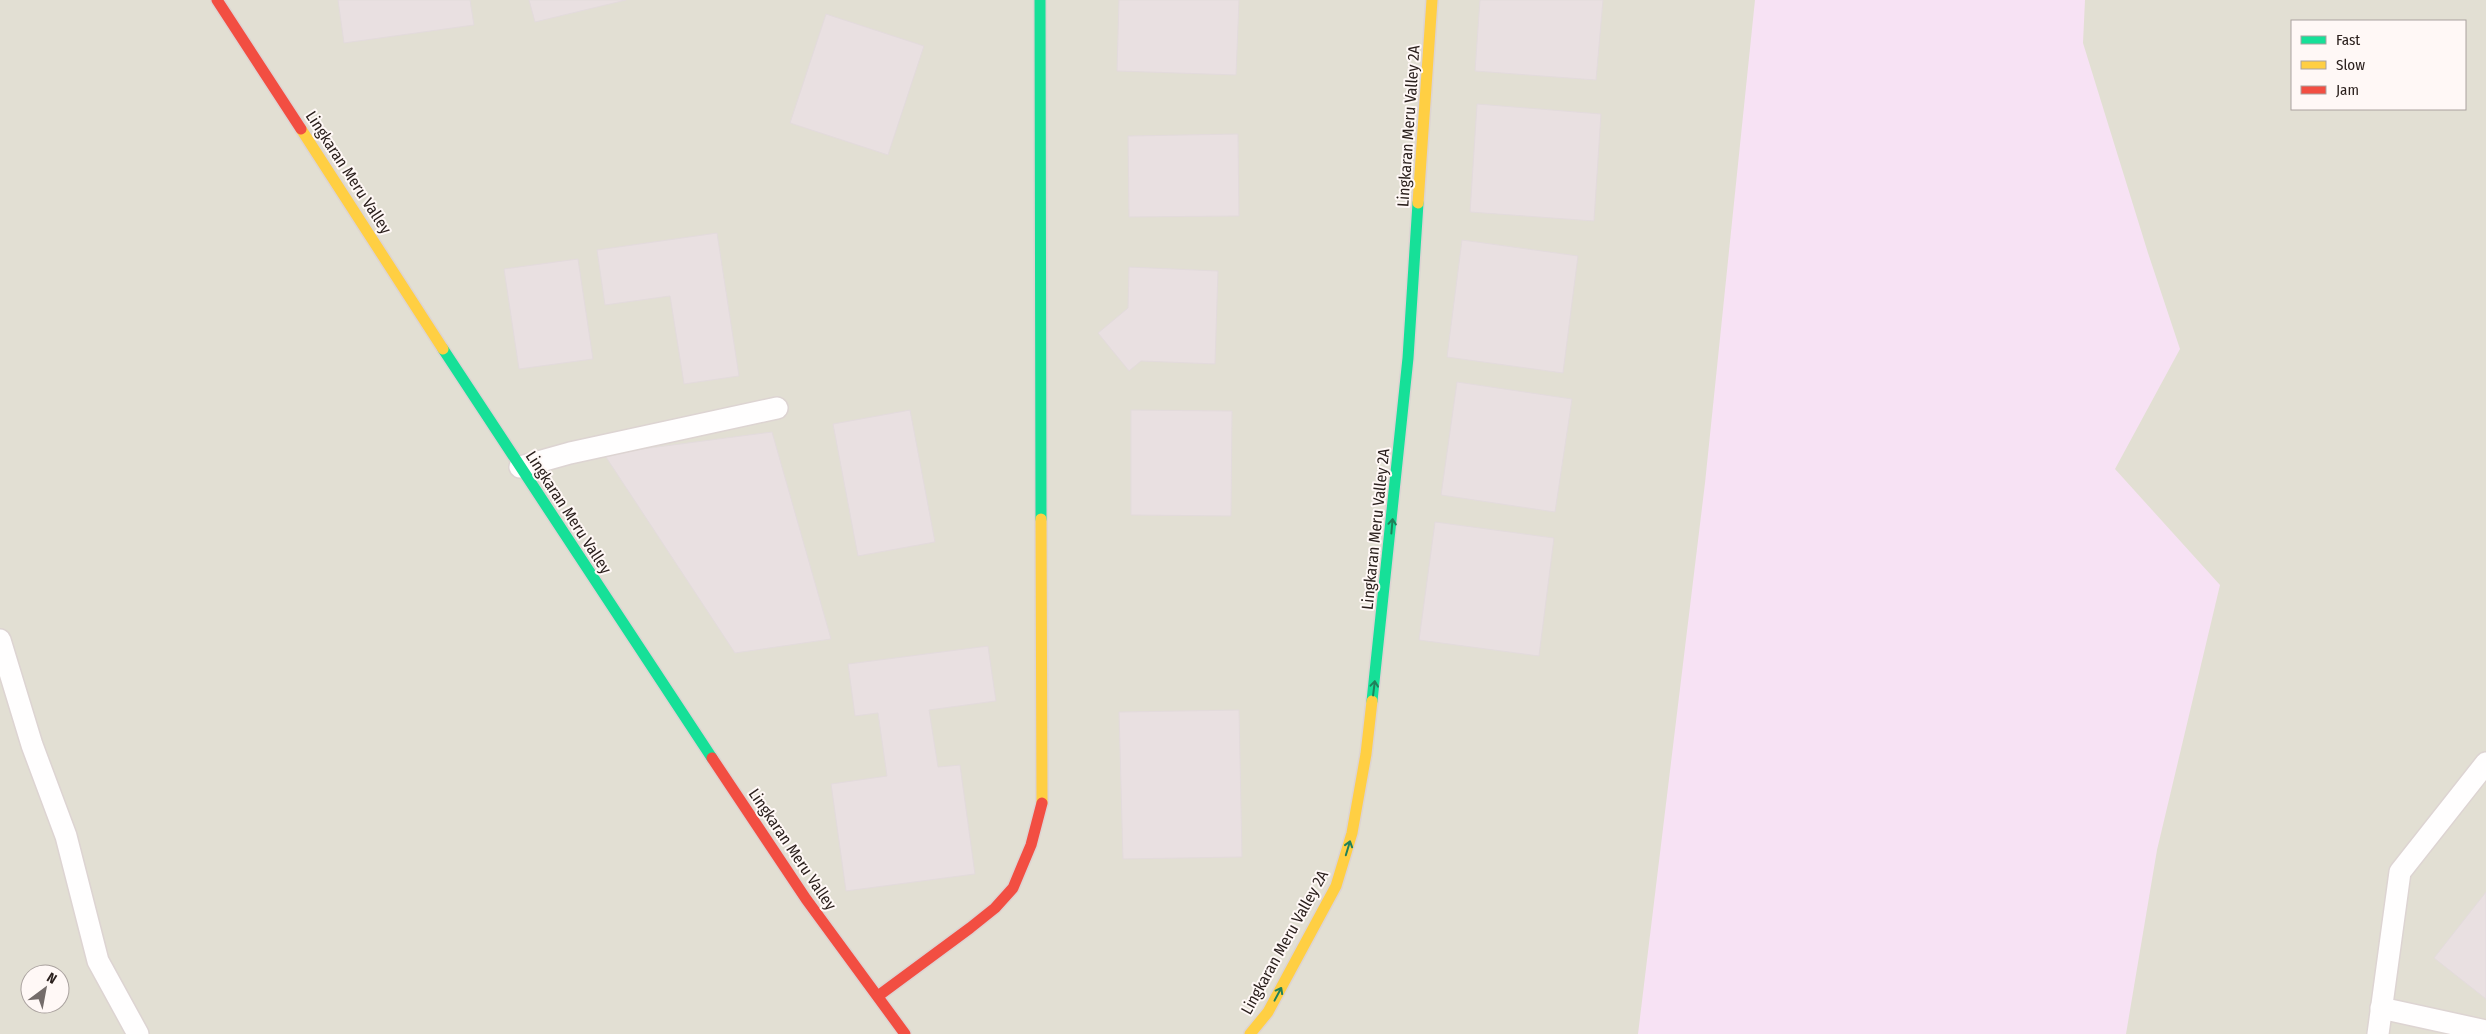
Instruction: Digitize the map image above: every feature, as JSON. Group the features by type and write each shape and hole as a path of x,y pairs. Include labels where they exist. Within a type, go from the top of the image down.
{"street":[{"name":"Lingkaran Meru Valley","path":"217,0 520,467 806,899 905,1034"},
{"path":"878,996 995,908 1013,888 1031,845 1042,805 1040,0"},
{"name":"Lingkaran Meru Valley 2A","path":"1250,1034 1268,1012 1336,886 1354,825 1366,754 1385,596 1406,378 1432,0"}],"lane":[{"path":"520,467 570,453 777,408"},
{"path":"0,640 32,745 66,836 98,961 138,1034"},
{"path":"2378,1034 2400,872 2486,763"},
{"path":"2382,1008 2486,1031"}],"shaded area":[{"path":"0,0 2486,0 2486,1034 0,1034"},
{"path":"1755,0 2085,0 2083,43 2180,349 2115,469 2220,585 2157,850 2126,1034 1638,1034 1705,483"}],"building":[{"path":"338,0 470,0 474,25 344,43"},
{"path":"529,0 626,0 535,22"},
{"path":"1119,0 1239,0 1236,75 1117,71"},
{"path":"1480,0 1603,0 1596,80 1475,71"},
{"path":"826,14 924,46 888,155 790,123"},
{"path":"1477,104 1601,114 1594,221 1470,212"},
{"path":"1238,134 1239,216 1129,217 1128,136"},
{"path":"717,233 739,376 684,384 670,296 605,305 597,250"},
{"path":"1462,240 1578,256 1563,373 1447,357"},
{"path":"578,259 593,359 519,369 504,269"},
{"path":"1129,267 1218,271 1215,364 1141,361 1129,371 1098,333 1128,308"},
{"path":"1457,382 1572,399 1555,512 1441,495"},
{"path":"910,410 935,542 858,556 833,424"},
{"path":"1131,410 1232,411 1231,516 1131,515"},
{"path":"772,432 831,639 735,653 604,454"},
{"path":"1435,522 1554,538 1539,656 1419,640"},
{"path":"988,646 996,701 929,710 938,767 960,765 975,874 846,891 831,784 887,776 878,713 855,716 848,664"},
{"path":"1239,710 1242,857 1123,859 1119,712"},
{"path":"2486,892 2486,999 2434,958"}],"traffic: fast":[{"path":"1040,0 1041,519"},
{"path":"1372,701 1408,358 1418,203"},
{"path":"443,349 712,758"}],"traffic: slow":[{"path":"1418,203 1432,0"},
{"path":"301,129 443,349"},
{"path":"1041,519 1042,803"},
{"path":"1250,1034 1268,1012 1336,886 1352,833 1366,754 1372,701"}],"traffic: jam":[{"path":"217,0 301,129"},
{"path":"712,758 806,899 905,1034"},
{"path":"878,996 970,928 995,908 1013,888 1031,845 1042,803"}]}
